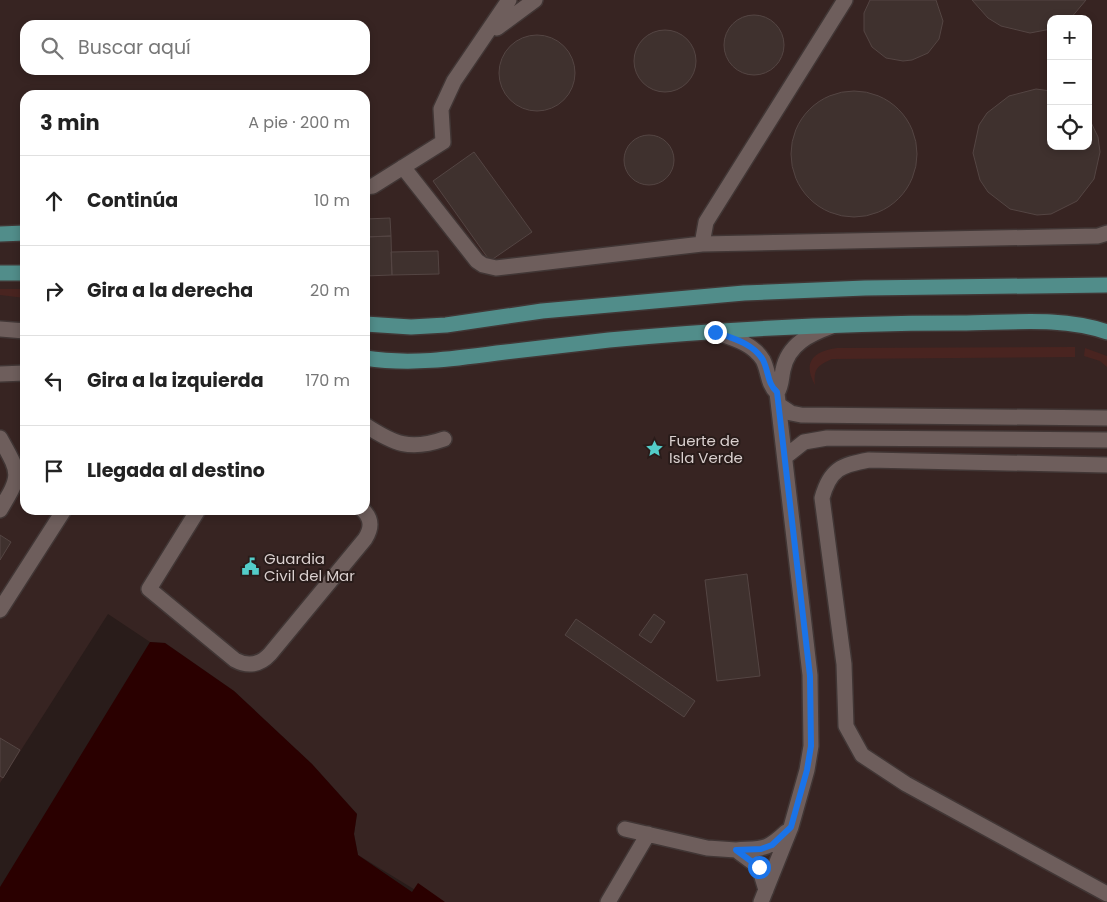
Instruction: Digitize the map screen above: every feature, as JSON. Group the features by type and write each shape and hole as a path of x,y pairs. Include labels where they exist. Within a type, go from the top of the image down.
{"main road":[{"path":"0,234 20,233"},
{"path":"0,273 20,273"},
{"path":"370,324 411,327 446,325 571,308 744,293 865,288 1107,285"},
{"path":"370,358 423,361 456,359 610,340 833,325 1050,323 1078,325 1107,332"}],"street":[{"path":"370,186 442,142 441,109 454,81 488,34 509,0"},
{"path":"488,34 535,0"},
{"path":"702,244 706,222 844,0"},
{"path":"403,167 477,261 489,267 702,244 1098,236 1107,233"},
{"path":"763,896 791,827 807,770 811,746 810,676 778,399 783,370 788,355 799,342 833,325"},
{"path":"0,330 20,331"},
{"path":"715,332 738,340 752,349 763,360 770,386 790,413 801,415 1107,418"},
{"path":"0,374 20,373"},
{"path":"370,428 388,440 407,445 426,445 444,439"},
{"path":"0,438 18,474 15,486 0,510"},
{"path":"785,457 804,442 827,438 1107,440"},
{"path":"1107,465 869,460 848,464 834,472 826,484 822,498 844,664 846,726 862,755 893,776 1107,894"},
{"path":"0,610 61,515"},
{"path":"195,515 149,589 235,660 250,665 265,660 369,533 370,521 366,515"},
{"path":"625,829 707,848 736,850 761,849 772,845 791,827"},
{"path":"608,902 648,834"},
{"path":"736,850 759,867 763,896"}],"shaded area":[{"path":"0,0 1107,0 1107,902 435,902 358,855 354,834 357,814 312,764 234,691 165,643 150,642 108,614 0,783"},
{"path":"0,289 20,289 20,297 0,295"},
{"path":"1075,347 1075,357 832,359 823,363 816,371 815,385 810,370 810,364 817,355 837,348"},
{"path":"1085,348 1107,356 1107,367 1100,361 1084,356"},
{"path":"150,642 165,643 234,691 312,764 357,814 354,834 358,855 412,892 418,883 445,902 0,902 0,887"}],"building":[{"path":"870,0 936,0 943,21 939,39 928,53 912,60 903,61 886,58 872,47 864,31 864,13"},
{"path":"972,0 1086,0 1073,15 1047,15 1047,30 1030,33 1001,26 988,18"},
{"path":"754,15 771,20 779,28 784,45 779,62 771,70 754,75 737,70 729,62 724,45 729,28 737,20"},
{"path":"665,30 677,32 687,39 694,49 696,61 694,73 687,83 677,90 665,92 653,90 643,83 636,73 634,61 636,49 643,39 653,32"},
{"path":"537,35 551,38 564,46 572,59 575,73 572,87 564,100 551,108 537,111 523,108 510,100 502,87 499,73 502,59 510,46 523,38"},
{"path":"1036,89 1047,90 1047,150 1092,150 1092,124 1098,137 1100,152 1094,179 1077,201 1051,214 1037,215 1010,209 988,192 980,180 973,153 979,125 987,113 1009,96"},
{"path":"854,91 878,96 899,109 912,130 917,154 912,178 899,199 878,212 854,217 830,212 809,199 796,178 791,154 796,130 809,109 830,96"},
{"path":"649,135 658,137 669,146 674,160 672,169 663,180 649,185 640,183 629,174 624,160 626,151 635,140"},
{"path":"474,152 532,232 490,261 433,181"},
{"path":"390,218 391,236 370,237 370,219"},
{"path":"391,236 392,275 370,276 370,237"},
{"path":"438,251 439,274 392,275 391,252"},
{"path":"0,535 11,542 0,560"},
{"path":"747,574 760,676 717,681 705,580"},
{"path":"654,614 665,622 651,643 639,635"},
{"path":"576,619 695,701 684,717 565,635"},
{"path":"0,738 20,750 3,778 0,776"}],"place":[{"name":"Fuerte de Isla Verde","path":"655,449"},
{"name":"Guardia Civil del Mar","path":"250,567"}],"route":[{"path":"715,332 738,340 752,349 763,360 770,386 777,392 810,676 811,746 807,770 791,827 772,845 761,849 736,850 759,867"}]}
